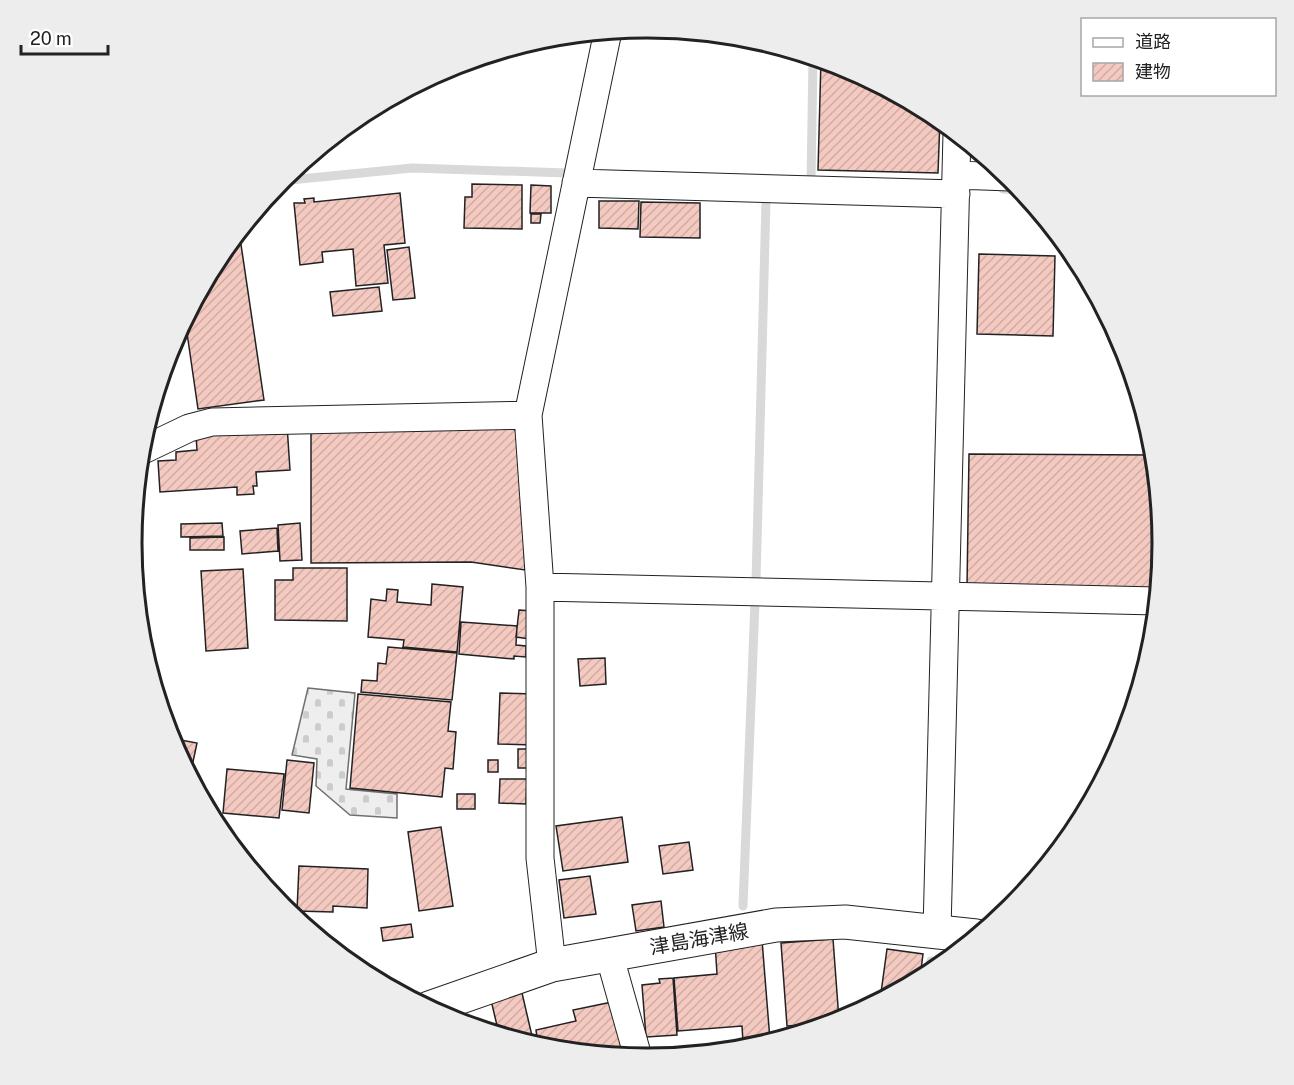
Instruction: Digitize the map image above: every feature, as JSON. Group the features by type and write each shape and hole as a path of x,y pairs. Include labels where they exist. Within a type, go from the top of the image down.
{"main road":[{"name":"津島海津線","path":"442,1003 552,965 776,925 845,922 964,935"}],"street":[{"path":"552,965 540,858 540,588 528,415 606,40"},
{"path":"937,931 957,144"},
{"path":"576,183 956,184 997,179"},
{"path":"152,446 189,428 212,422 528,415"},
{"path":"540,588 1149,602"},
{"path":"609,954 635,1047"}],"green space":[{"path":"308,688 355,693 346,789 397,794 397,818 350,815 316,786 317,759 292,755"}],"building":[{"path":"821,69 900,105 940,131 938,173 818,170"},
{"path":"472,184 522,185 522,229 464,228 465,197 472,197"},
{"path":"531,185 551,186 551,213 530,213"},
{"path":"400,193 405,243 384,245 388,283 356,286 353,249 322,252 323,262 300,265 294,203 305,203 304,199 314,198 314,202"},
{"path":"599,201 639,201 638,229 599,228"},
{"path":"641,202 700,203 700,238 640,237"},
{"path":"531,214 541,214 540,223 531,223"},
{"path":"241,243 264,400 198,409 187,334 210,290"},
{"path":"409,247 415,298 393,300 387,250"},
{"path":"979,254 1055,256 1053,336 977,334"},
{"path":"379,287 382,311 333,316 330,292"},
{"path":"287,425 290,470 256,472 257,486 253,486 254,494 237,495 237,487 160,492 158,461 176,460 176,452 197,450 196,436"},
{"path":"508,425 520,434 525,570 471,562 311,563 311,426"},
{"path":"969,454 1144,455 1151,509 1150,589 967,587"},
{"path":"222,523 223,536 181,537 181,524"},
{"path":"300,523 302,560 280,561 278,525"},
{"path":"277,528 278,551 242,554 240,531"},
{"path":"224,537 224,550 190,550 190,538"},
{"path":"293,568 347,568 347,621 275,620 275,580 293,580"},
{"path":"243,569 248,648 206,651 201,571"},
{"path":"432,584 463,587 457,652 403,647 404,640 368,637 371,599 386,601 387,589 398,590 397,602 431,605"},
{"path":"519,610 532,611 530,639 516,637"},
{"path":"461,622 517,626 516,645 526,646 526,657 514,656 514,659 459,654"},
{"path":"388,647 457,653 452,700 361,692 362,680 377,681 378,663 386,664"},
{"path":"605,658 606,684 580,686 578,659"},
{"path":"500,693 535,694 534,745 498,744"},
{"path":"358,694 451,702 448,731 456,732 453,769 445,768 442,797 350,788"},
{"path":"182,740 197,743 193,763"},
{"path":"518,749 534,749 533,768 518,768"},
{"path":"287,760 314,763 309,813 282,810"},
{"path":"488,760 498,760 498,772 488,772"},
{"path":"227,769 284,774 279,818 223,813"},
{"path":"500,779 527,779 526,804 499,803"},
{"path":"457,794 475,794 475,809 457,809"},
{"path":"622,817 628,862 563,871 556,826"},
{"path":"441,827 453,906 419,911 408,832"},
{"path":"689,842 693,870 663,874 659,846"},
{"path":"299,866 368,869 367,908 333,906 333,912 302,911 297,907"},
{"path":"590,876 596,914 564,918 559,880"},
{"path":"661,901 664,927 636,931 632,905"},
{"path":"411,924 413,937 383,941 381,928"},
{"path":"833,939 838,1010 809,1021 787,1026 781,943"},
{"path":"762,940 769,1032 743,1038 742,1026 678,1031 674,978 717,974 715,943"},
{"path":"887,949 923,954 921,966 882,989"},
{"path":"673,978 677,1035 646,1037 642,985 660,983 659,979"},
{"path":"522,993 532,1034 497,1024 491,1000"},
{"path":"617,1001 627,1047 581,1043 537,1035 536,1030 576,1021 573,1010"}],"waterway":[{"path":"811,182 813,65"},
{"path":"296,179 412,168 567,173"},
{"path":"1003,189 1008,189"},
{"path":"756,581 766,201"},
{"path":"743,906 755,602"}]}
